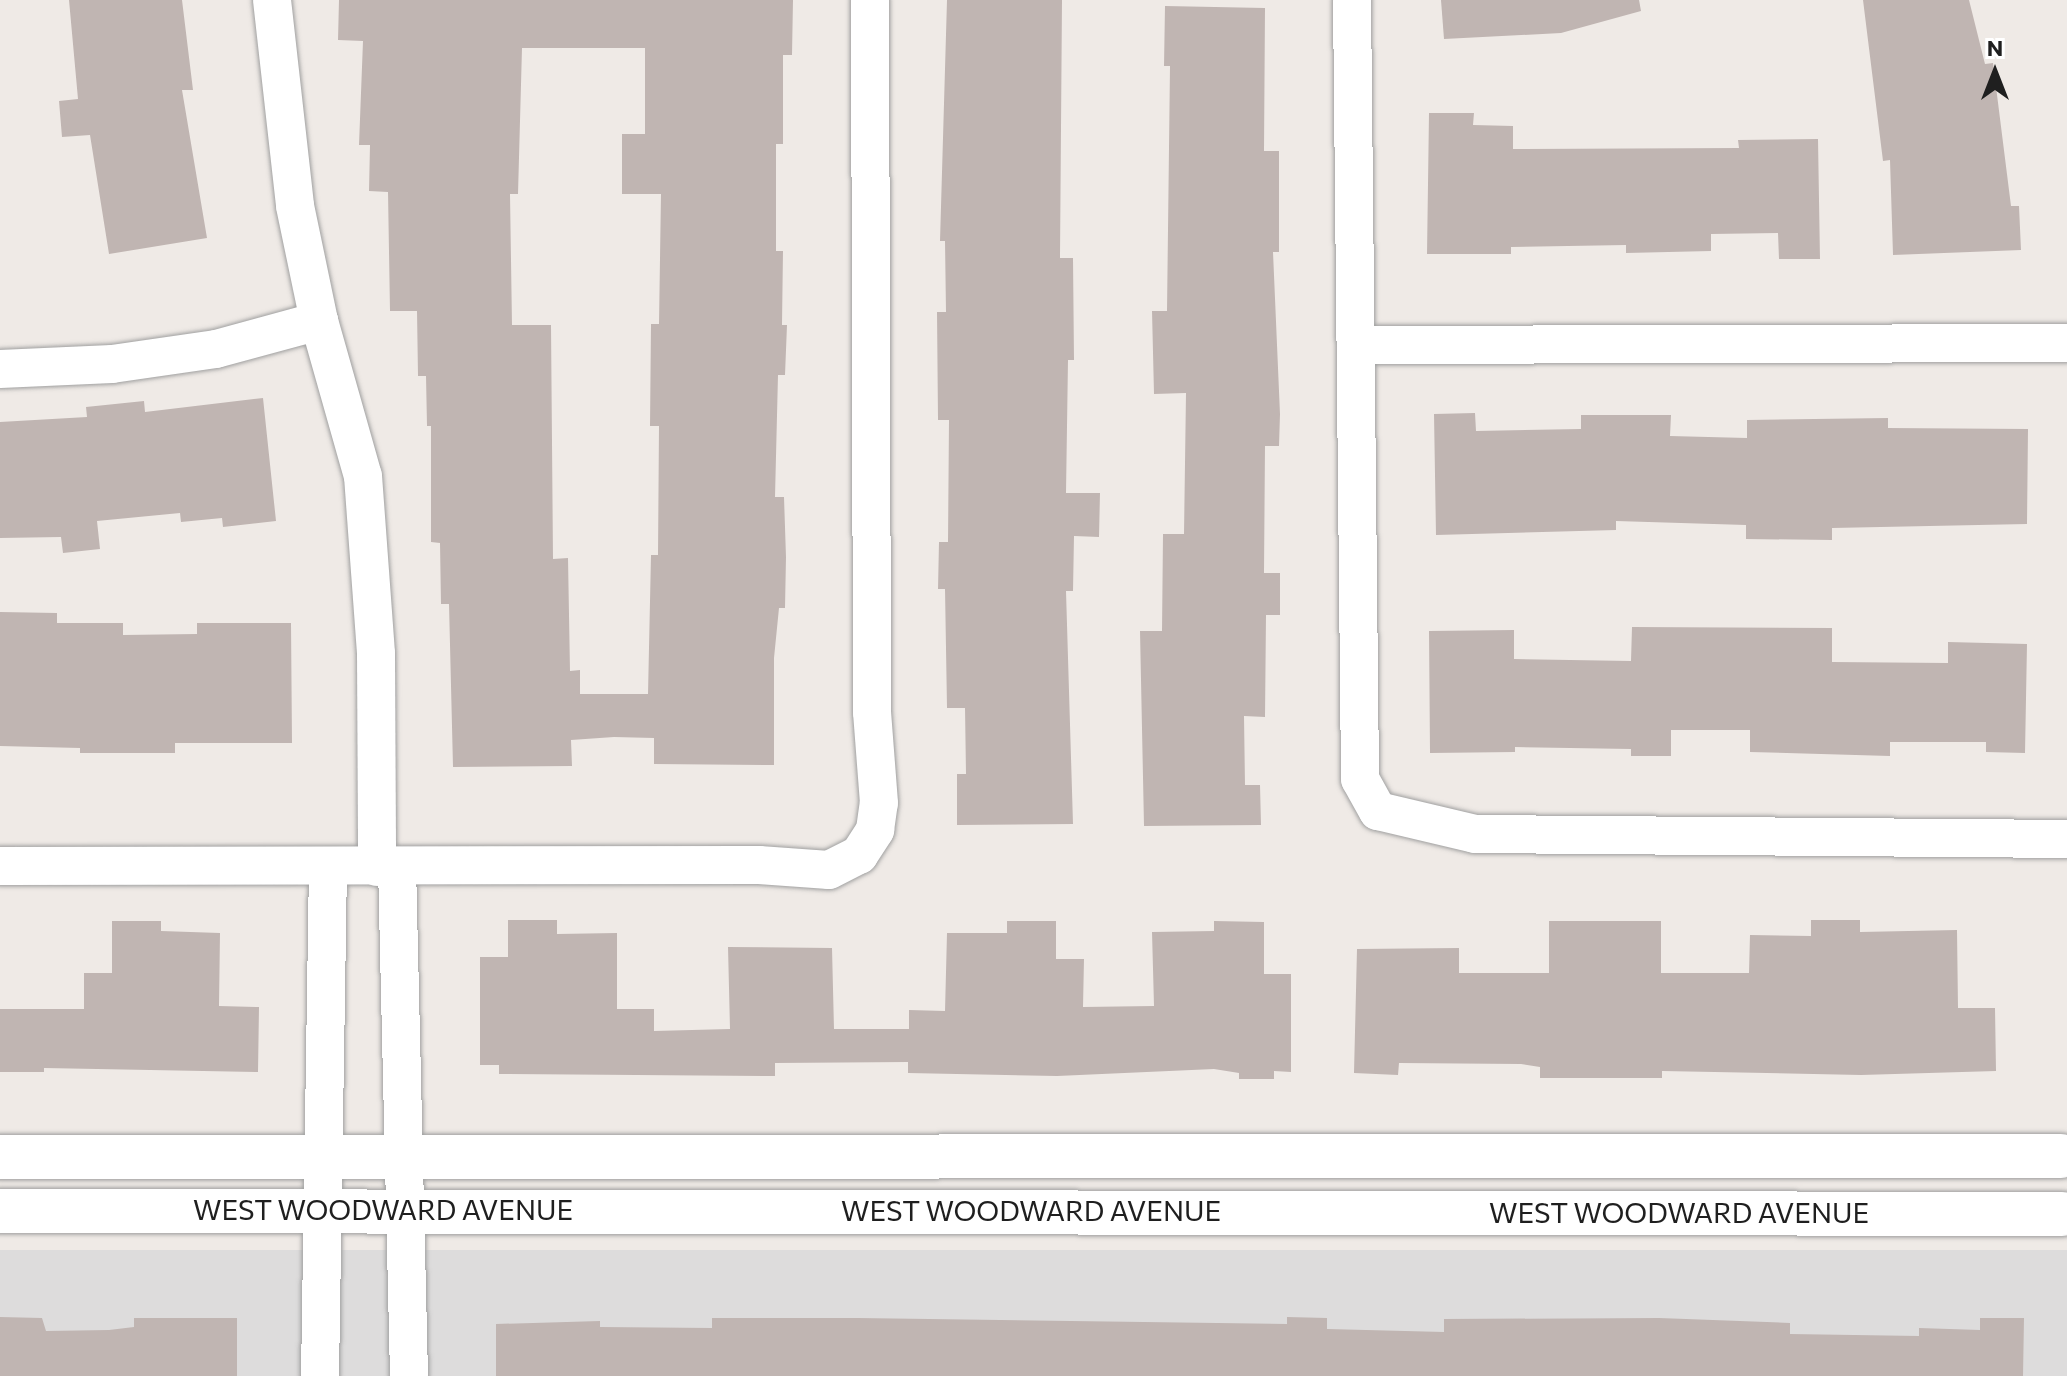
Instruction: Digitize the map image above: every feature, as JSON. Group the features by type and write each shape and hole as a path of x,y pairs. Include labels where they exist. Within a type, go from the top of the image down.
{"street":[{"path":"272,0 295,206 319,321 363,476 377,667 404,1158 409,1376"},
{"path":"0,866 759,865 829,870 859,855 875,830 879,770 872,712 870,0"},
{"path":"1352,0 1360,779 1378,811 1475,834 2067,839"},
{"path":"0,369 112,364 216,349 319,321"},
{"path":"1356,345 2067,343"},
{"path":"320,1376 328,867"},
{"path":"2064,1152 2055,1194 2064,1217"},
{"name":"WEST WOODWARD AVENUE","path":"0,1157 2064,1152"},
{"name":"WEST WOODWARD AVENUE","path":"0,1211 405,1208 2064,1217"}],"shaded area":[{"path":"0,1250 2067,1250 2067,1376 0,1376"}],"building":[{"path":"69,0 182,0 193,90 182,90 207,238 109,254 90,135 62,137 59,101 78,99"},
{"path":"339,0 793,0 792,55 783,55 783,144 776,144 776,251 783,251 782,325 787,325 785,375 778,375 775,497 784,497 786,557 785,608 779,608 774,658 774,765 654,764 654,738 614,737 571,740 572,766 453,767 449,604 441,604 440,543 431,542 431,426 427,426 426,376 418,376 417,311 390,311 388,192 369,191 370,145 359,145 363,41 338,40","holes":["522,48 645,48 645,134 622,134 622,194 661,194 659,324 651,324 650,426 659,426 658,555 651,555 648,694 580,694 580,670 570,671 568,558 553,559 551,325 512,325 510,194 518,194"]},
{"path":"947,0 1062,0 1060,258 1073,258 1074,360 1068,360 1066,493 1100,493 1099,537 1074,536 1073,591 1066,591 1073,824 957,825 957,774 966,774 965,708 947,708 945,589 938,589 939,542 948,542 949,420 938,420 937,312 946,312 945,241 940,241"},
{"path":"1441,0 1639,0 1641,11 1561,33 1444,39"},
{"path":"1863,0 1969,0 1985,64 1993,63 2011,206 2019,206 2021,250 1893,255 1890,160 1883,161"},
{"path":"1165,6 1265,8 1264,151 1279,151 1279,252 1273,252 1280,414 1279,446 1265,446 1264,573 1280,573 1280,615 1266,615 1265,717 1244,716 1245,785 1260,785 1261,825 1144,826 1140,631 1162,631 1163,534 1184,534 1186,393 1154,394 1152,311 1167,311 1170,66 1164,66"},
{"path":"1429,113 1474,113 1473,125 1513,126 1513,149 1739,148 1738,140 1818,139 1820,259 1779,259 1778,233 1711,234 1711,251 1626,253 1626,245 1511,247 1511,254 1427,254"},
{"path":"263,398 276,521 223,527 222,518 181,522 180,513 97,521 100,549 63,553 61,537 0,538 0,422 87,417 86,407 144,401 145,412"},
{"path":"1475,413 1476,431 1581,429 1581,415 1671,415 1670,436 1747,438 1747,420 1888,418 1888,428 2028,429 2027,524 1832,528 1832,540 1746,539 1746,525 1616,521 1616,530 1436,535 1434,414"},
{"path":"0,612 57,613 57,623 123,623 123,635 197,634 197,623 291,623 292,743 175,743 175,753 80,753 80,748 0,746"},
{"path":"1632,627 1832,628 1832,662 1948,663 1948,642 2027,644 2025,753 1986,752 1986,742 1890,742 1890,756 1750,752 1750,730 1671,730 1671,756 1631,756 1631,749 1515,747 1515,752 1430,753 1429,631 1514,630 1514,659 1631,661"},
{"path":"508,920 557,920 557,934 617,933 617,1009 654,1009 654,1031 730,1029 728,947 832,948 834,1029 909,1029 909,1010 945,1011 947,933 1007,933 1007,921 1056,921 1056,959 1084,959 1083,1007 1154,1006 1152,932 1214,931 1214,921 1264,922 1264,974 1291,974 1291,1072 1274,1071 1274,1079 1239,1079 1239,1073 1214,1069 1057,1076 908,1073 908,1062 775,1063 775,1076 499,1074 499,1065 480,1065 480,957 508,957"},
{"path":"1811,920 1860,920 1860,932 1957,930 1958,1008 1995,1008 1996,1071 1861,1075 1662,1071 1662,1078 1540,1078 1540,1067 1521,1064 1399,1063 1398,1075 1354,1073 1357,949 1459,948 1459,973 1549,973 1549,921 1661,921 1661,973 1749,973 1750,935 1811,936"},
{"path":"112,921 161,921 161,931 220,933 219,1006 259,1007 258,1072 44,1068 44,1072 0,1072 0,1009 84,1009 84,973 112,973"},
{"path":"0,1317 42,1318 46,1331 134,1327 134,1318 237,1318 237,1376 0,1376"},
{"path":"1287,1317 1327,1318 1327,1329 1444,1332 1444,1319 1659,1318 1790,1323 1790,1334 1919,1336 1919,1328 1980,1330 1980,1318 2024,1318 2023,1376 496,1376 496,1324 600,1321 600,1327 712,1328 712,1318 858,1318 1287,1324"}]}
